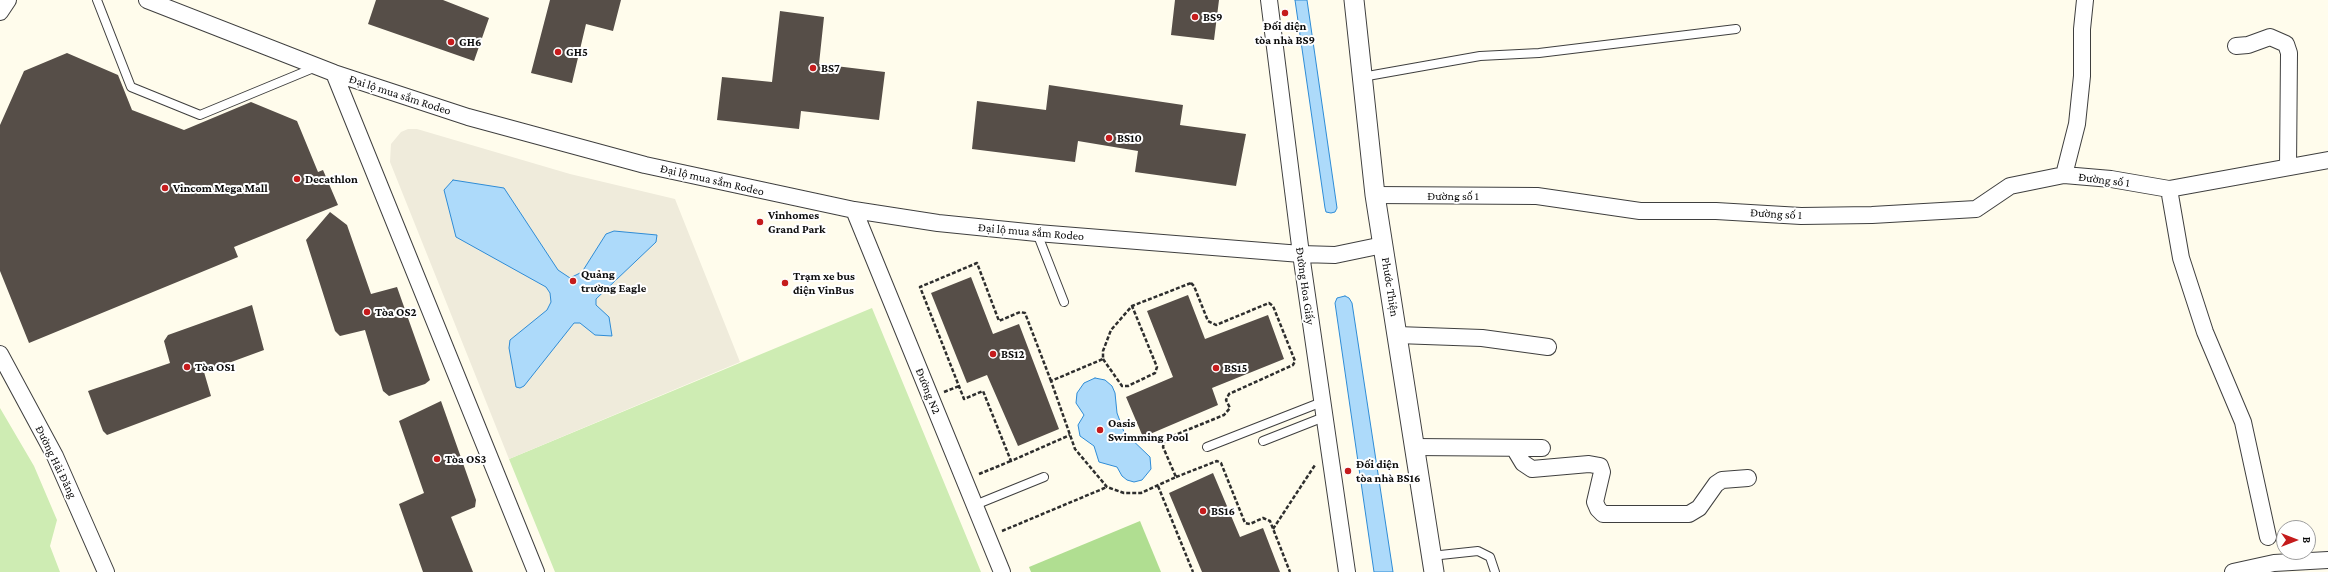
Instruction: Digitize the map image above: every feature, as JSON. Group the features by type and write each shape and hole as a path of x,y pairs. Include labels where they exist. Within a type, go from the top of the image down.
{"street":[{"path":"0,12 8,0"},
{"name":"Đại lộ mua sắm Rodeo","path":"147,0 317,67 468,117 561,144 751,190 854,210 938,223 1037,233 1300,254 1335,255 1383,245"},
{"name":"Đường Hoa Giấy","path":"1269,0 1300,254 1347,572"},
{"name":"Phước Thiện","path":"1354,0 1383,245 1433,564"},
{"path":"2064,175 2077,124 2082,76 2082,29 2085,0"},
{"path":"2236,46 2248,45 2270,37 2286,44 2289,54 2288,167"},
{"path":"334,73 536,572"},
{"path":"2268,536 2243,422 2205,332 2181,258 2168,189 2328,160"},
{"name":"Đường số 1","path":"1376,195 1537,196 1640,211 1716,211 1801,216 1872,215 1976,209 2010,186 2064,175 2111,179 2168,189"},
{"name":"Đường N2","path":"854,210 1002,572"},
{"path":"1397,335 1482,338 1548,347"},
{"name":"Đường Hải Đăng","path":"0,354 55,456 106,572"},
{"path":"1414,447 1542,448"},
{"path":"1514,448 1523,463 1532,469 1589,464 1600,466 1602,472 1596,502 1598,509 1603,514 1689,514 1699,508 1716,484 1722,480 1748,478"},
{"path":"2233,572 2249,570 2274,563 2328,560"}],"lane":[{"path":"97,0 131,87 200,115 317,67"},
{"path":"1362,77 1480,56 1539,53 1736,29"},
{"path":"1037,233 1064,302"},
{"path":"1263,441 1323,410"},
{"path":"1207,447 1323,410"},
{"path":"975,505 1044,477"},
{"path":"1433,564 1478,551 1490,557 1495,572"}],"path":[{"path":"1011,460 983,391 964,399 920,287 977,263 999,321 1020,312 1024,313 1051,381 1075,449 1107,487 1124,493 1141,493 1218,460 1221,464 1244,523 1250,524 1267,519 1290,572"},
{"path":"1132,306 1157,367 1156,373 1128,386 1122,386 1103,359 1103,351 1111,330 1132,306 1191,284 1194,286 1208,321 1216,325 1269,303 1274,306 1295,360 1293,365 1228,394 1226,400 1230,408 1224,415 1165,439 1163,447 1176,477"},
{"path":"1051,381 1103,359"},
{"path":"964,480 1070,435"},
{"path":"1273,530 1328,444"},
{"path":"1158,486 1194,572"},
{"path":"988,536 1107,487"}],"green space":[{"path":"872,308 981,572 555,572 509,459"},
{"path":"0,408 34,466 57,520 50,546 60,572 0,572"},
{"path":"1140,521 1161,572 1031,572 1029,567"}],"shaded area":[{"name":"Quảng trường Eagle","path":"408,129 417,129 570,174 675,199 740,362 509,459 390,162 391,144 401,132"}],"water":[{"path":"1295,0 1307,0 1337,208 1335,212 1331,213 1326,212 1325,208"},
{"path":"453,180 504,188 558,270 570,278 582,272 606,234 614,231 657,235 656,242 596,299 596,305 609,317 612,336 595,335 580,323 574,323 524,386 520,388 516,387 509,348 510,340 547,310 551,302 550,293 546,287 456,237 444,190"},
{"path":"1345,296 1349,298 1352,303 1393,572 1374,572 1335,303 1337,298"},
{"name":"Oasis Swimming Pool","path":"1095,378 1105,380 1112,386 1115,393 1117,413 1124,432 1150,457 1151,469 1142,480 1134,482 1127,480 1122,476 1117,467 1099,462 1094,446 1080,436 1078,425 1084,415 1076,403 1077,393 1084,383"}],"building":[{"name":"GH6","path":"376,0 443,0 489,18 474,61 368,24"},
{"name":"GH5","path":"550,0 621,0 613,31 586,24 572,83 531,73"},
{"name":"BS9","path":"1175,0 1219,0 1214,40 1171,35"},
{"name":"BS7","path":"780,11 824,17 819,64 885,72 879,120 801,111 799,129 717,120 722,77 772,82"},
{"name":"Vincom Mega Mall","path":"67,53 118,75 132,110 184,130 251,102 297,121 318,172 323,170 338,205 234,247 238,257 29,343 0,271 0,125 24,71"},
{"name":"BS10","path":"1049,85 1183,105 1180,125 1246,134 1236,186 1135,172 1138,151 1078,141 1075,162 972,149 977,101 1046,110"},
{"name":"Tòa OS2","path":"330,212 347,225 371,294 397,287 430,380 425,384 389,396 383,391 365,330 340,336 335,331 306,240"},
{"name":"BS12","path":"971,277 993,334 1019,324 1059,429 1018,446 987,375 967,383 931,293"},
{"name":"BS15","path":"1188,295 1205,339 1268,315 1284,359 1212,388 1218,405 1143,437 1126,397 1173,377 1147,311"},
{"name":"Tòa OS1","path":"252,305 264,350 204,372 211,396 107,435 103,431 88,391 170,363 164,341 168,335"},
{"name":"Tòa OS3","path":"441,401 476,500 475,507 451,517 473,572 423,572 399,504 424,493 399,421"},
{"name":"BS16","path":"1213,473 1240,537 1263,528 1280,572 1202,572 1169,493"}],"place":[{"name":"Đối diện tòa nhà BS9","path":"1285,13"},
{"name":"BS9","path":"1195,17"},
{"name":"GH6","path":"451,42"},
{"name":"GH5","path":"558,52"},
{"name":"BS7","path":"813,68"},
{"name":"BS10","path":"1109,138"},
{"name":"Decathlon","path":"297,179"},
{"name":"Vincom Mega Mall","path":"165,188"},
{"name":"Vinhomes Grand Park","path":"760,222"},
{"name":"Quảng trường Eagle","path":"573,281"},
{"name":"Trạm xe bus điện VinBus","path":"785,283"},
{"name":"Tòa OS2","path":"367,312"},
{"name":"BS12","path":"993,354"},
{"name":"Tòa OS1","path":"187,367"},
{"name":"BS15","path":"1216,368"},
{"name":"Oasis Swimming Pool","path":"1100,430"},
{"name":"Tòa OS3","path":"437,459"},
{"name":"Đối diện tòa nhà BS16","path":"1348,471"},
{"name":"BS16","path":"1203,511"}]}
